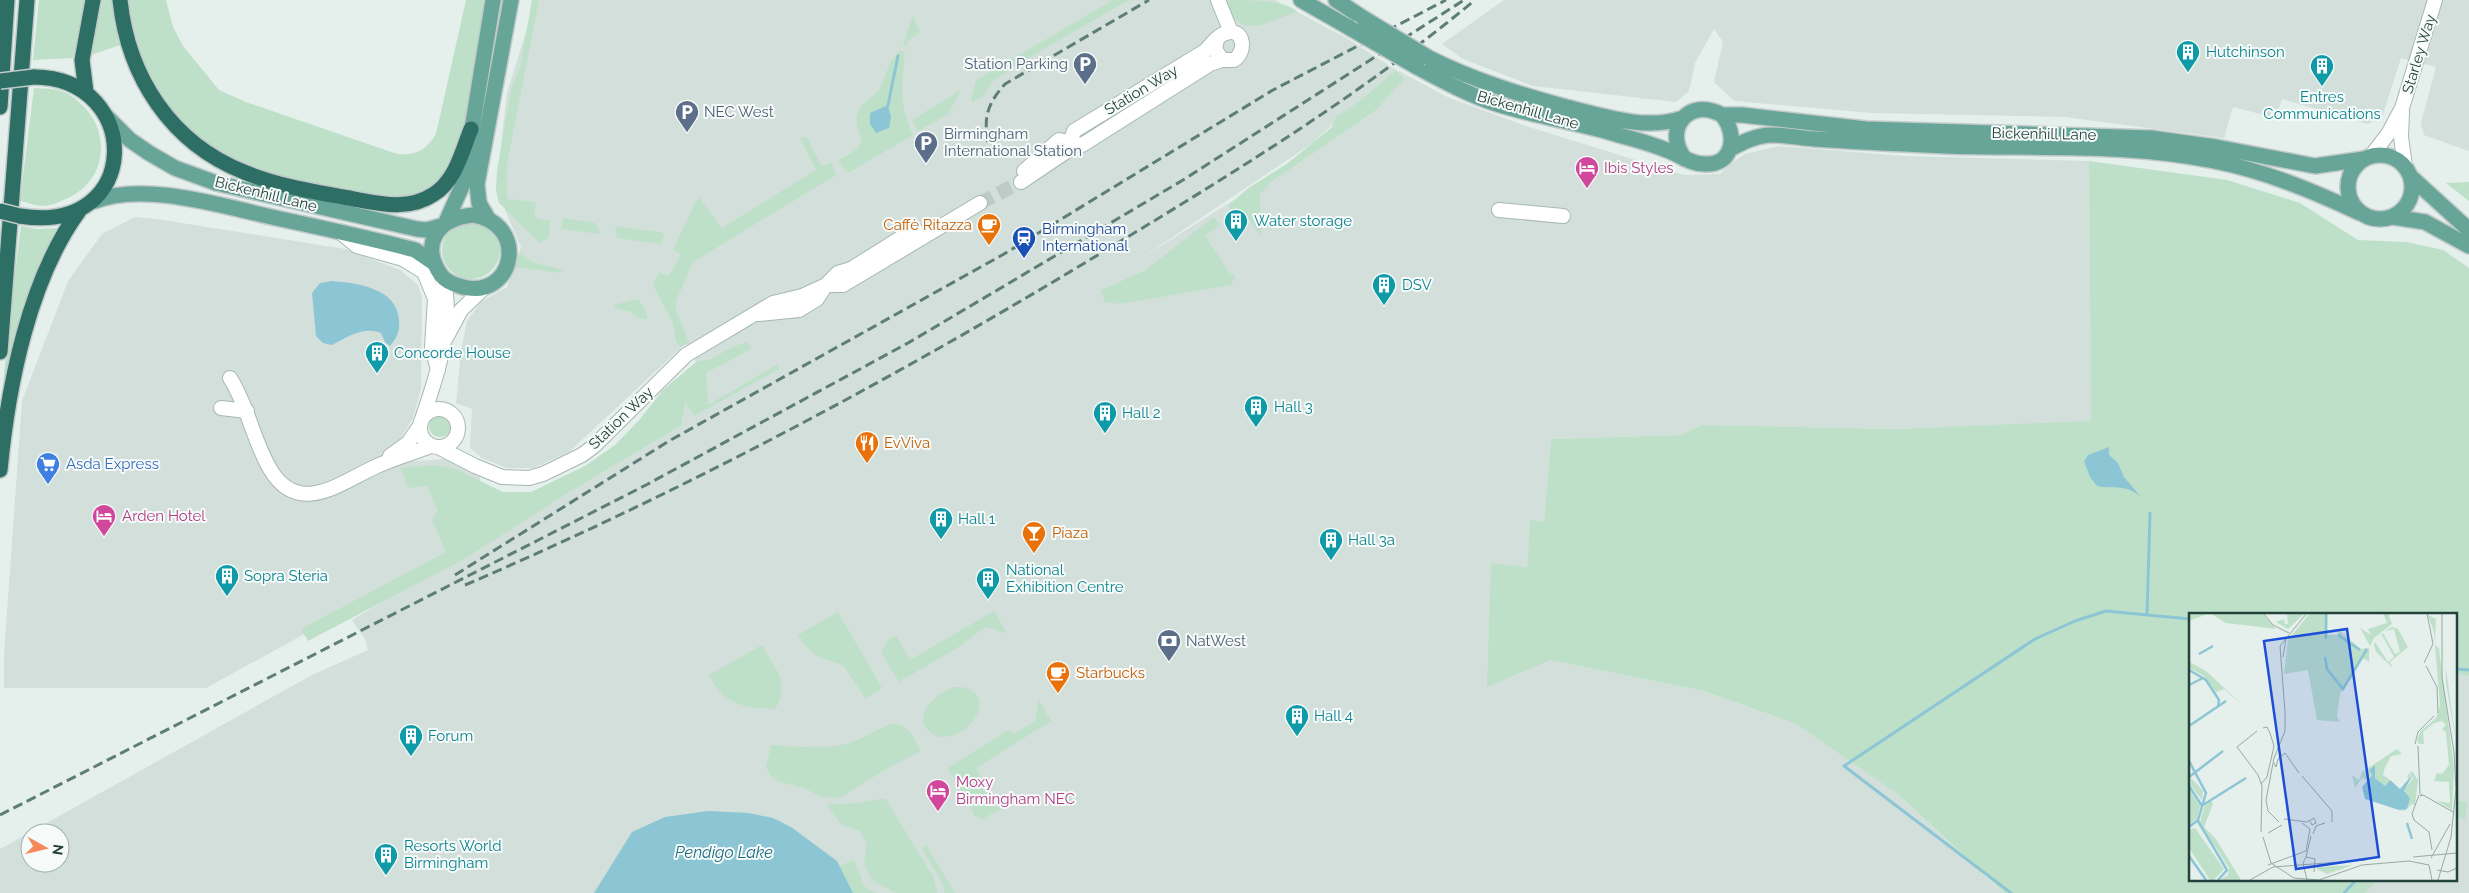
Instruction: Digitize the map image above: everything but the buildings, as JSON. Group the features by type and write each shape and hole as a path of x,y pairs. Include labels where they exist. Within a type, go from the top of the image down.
{"highway":[{"path":"0,107 7,0"},
{"path":"0,352 12,173 27,0"},
{"path":"12,173 24,93 33,0"},
{"path":"86,92 82,60 93,0"},
{"path":"120,0 130,46 138,71 165,115 205,152 251,175 316,192 388,205 410,204 430,197 449,180 471,129"},
{"path":"0,81 34,77 65,80 86,92 96,101 107,118 112,135 114,159 110,175 95,201 79,211 56,218 36,219 0,210"},
{"path":"0,470 13,384 34,300 44,271 56,246 79,211"}],"main road":[{"path":"444,224 463,184 493,0"},
{"path":"486,217 464,216 444,224 436,231 432,246 434,263 442,277 449,282 467,288 485,287 495,283 507,266 510,249 504,230 486,217 479,203 477,184 511,0"},
{"name":"Bickenhill Lane","path":"1306,3 1350,28 1423,62 1458,72 1508,91 1619,120 1660,124 1686,116"},
{"name":"Bickenhill Lane","path":"1342,4 1423,62 1450,85 1497,104 1621,135 1685,159"},
{"path":"1703,109 1722,115 1732,131 1730,149 1719,160 1710,164 1693,163 1685,159 1676,142 1677,128 1686,116 1703,109"},
{"name":"Bickenhill Lane","path":"1722,115 1742,115 1866,129 2150,138 2216,147 2315,166 2367,157"},
{"name":"Bickenhill Lane","path":"107,118 130,140 149,153 176,168 216,183 417,229 427,230 444,224"},
{"name":"Bickenhill Lane","path":"1730,149 1753,138 1773,135 1947,146 2098,148 2168,154 2214,160 2263,173 2303,187 2360,213"},
{"path":"2469,230 2390,156 2367,157 2351,172 2348,180 2350,198 2360,213 2376,220 2393,217 2425,222 2469,246"},
{"path":"2393,217 2408,205 2413,187 2408,172"},
{"name":"Bickenhill Lane","path":"95,201 109,196 142,194 169,196 340,232 415,250 434,263"}],"street":[{"path":"1218,0 1231,32 1240,37 1243,42 1242,52 1234,60 1222,60 1215,49 1217,40 1223,34 1231,32"},
{"name":"Starley Way","path":"2402,108 2435,0"},
{"name":"Station Way","path":"1018,179 1067,151 1074,131 1205,51 1217,40"},
{"name":"Station Way","path":"1069,142 1082,145 1210,64 1222,60"},
{"path":"2367,157 2388,134 2402,108"},
{"path":"2402,108 2401,138 2408,172"},
{"name":"Station Way","path":"434,447 502,477 529,478 543,474 575,459 607,435 686,355 773,303 802,296 826,285 838,272 851,269 920,226 978,200"},
{"path":"1499,210 1563,216"},
{"path":"340,232 357,246 403,259 424,272 435,299 432,347 443,402 457,420 456,436 463,452 475,466"},
{"path":"377,466 408,443 421,421 437,373 443,346 446,307 445,286 442,277"},
{"path":"443,346 460,310 485,287"},
{"path":"230,378 240,393 269,469 285,486 300,493 325,492 377,466 434,447 449,444 456,436"},
{"path":"221,408 247,411"},
{"path":"421,421 436,408 449,412"},
{"path":"421,421 422,438 434,447"}],"shaded area":[{"path":"536,0 1275,0 1348,39 1396,70 1356,109 1332,125 1311,144 1140,259 1372,113 1399,71 1447,97 1529,127 1684,175 1720,174 1745,154 1779,146 1903,156 2089,161 2091,422 1897,429 1702,425 1682,435 1551,439 1544,522 1530,521 1527,567 1491,564 1536,665 1550,660 1704,691 1796,724 1898,794 2003,893 0,893 0,849 20,838 20,873 70,873 70,823 47,823 312,675 368,650 365,639 352,620 681,426 696,362 686,343 569,452 533,468 507,468 482,458 470,448 472,409 456,403 461,352 467,321 481,302 507,287 521,247 496,189 507,93"},
{"path":"1504,0 2469,0 2469,151 2424,135 2421,123 2436,67 2401,58 2382,117 2368,124 2282,99 2276,118 2233,107 2224,138 2065,117 1872,113 1734,101 1714,82 1723,42 1714,29 1695,63 1689,91 1676,102 1533,86 1463,59 1442,44"},
{"path":"135,217 345,249 400,270 418,285 422,297 421,388 413,418 394,449 402,462 445,459 480,477 479,538 206,688 4,688 4,655 22,401 68,281 102,234"},
{"path":"2456,674 2469,676 2469,893 2344,893 2356,880 2456,880"}],"green space":[{"path":"39,0 86,0 73,58 33,60"},
{"path":"101,0 115,0 123,44 88,56"},
{"path":"126,0 166,0 173,27 183,46 219,90 246,102 397,154 410,154 424,148 436,134 466,0 486,0 459,153 434,188 397,203 263,175 213,153 160,101 137,50"},
{"path":"532,0 539,0 507,164 507,199 536,202 534,217 550,221 549,237 540,243 499,203 496,190 497,171 511,90 520,67"},
{"path":"1113,0 1129,0 1018,64 992,82 983,96 973,102 971,99 976,80"},
{"path":"1228,0 1276,3 1292,8 1297,12 1255,26 1246,25 1238,22 1232,13"},
{"path":"913,15 920,32 909,40 906,47 903,45"},
{"path":"901,51 905,53 902,85 903,104 913,135 848,173 841,166 839,160 852,153 859,147 861,142 856,118 859,110 878,91 890,64 896,54"},
{"path":"1396,70 1404,79 1376,110 1271,182 1260,194 1261,236 1244,212 1233,213 1228,206 1247,189 1288,163 1332,127 1336,117 1360,101"},
{"path":"34,88 58,90 76,99 90,114 97,127 101,141 101,154 91,180 81,190 68,198 45,206 20,201"},
{"path":"961,90 948,114 918,131 912,120"},
{"path":"807,137 821,166 832,163 836,175 693,262 676,301 676,310 689,343 681,347 676,342 673,323 653,285 659,272 669,276 681,254 673,250 696,201 700,198 722,228 816,170 800,138"},
{"path":"2089,161 2227,180 2300,203 2358,240 2406,242 2443,250 2469,268 2469,676 2456,674 2456,613 2189,613 2189,880 2378,880 2365,893 2004,893 1899,795 1796,724 1704,691 1550,660 1487,687 1491,563 1527,567 1530,520 1544,522 1551,439 1681,435 1702,425 1897,429 2091,421"},
{"path":"2469,182 2469,201 2446,183"},
{"path":"1214,217 1220,225 1205,236 1230,273 1235,276 1231,285 1120,304 1105,302 1101,290 1144,271"},
{"path":"563,218 595,223 601,234 561,229"},
{"path":"471,221 482,223 495,234 500,250 498,261 487,274 471,279 460,277 447,266 442,250 444,239 455,226"},
{"path":"21,226 37,229 58,228 34,279 19,322 0,419 9,319"},
{"path":"615,226 665,233 660,244 617,238"},
{"path":"520,252 532,262 562,270 561,273 515,267"},
{"path":"638,299 646,311 647,319 637,318 631,312 615,308 614,305"},
{"path":"748,342 751,349 706,373 708,405 778,364 779,369 694,416 686,403 681,426 571,491 466,558 308,641 301,629 446,552 432,520 438,511 427,486 408,488 401,468 435,465 455,469 503,492 531,492 585,466 615,445 640,419 662,391 696,362 711,359 734,346"},
{"path":"440,415 448,418 451,426 448,434 440,437 432,434 429,426 432,418"},
{"path":"994,611 1007,633 985,627 960,646 899,682 881,652 887,641 896,635 910,660"},
{"path":"838,612 882,688 866,699 843,665 817,656 803,643 798,635"},
{"path":"762,645 776,669 781,683 782,691 775,709 744,706 728,699 721,693 709,675"},
{"path":"954,687 968,688 976,694 979,702 978,712 973,722 964,730 952,736 938,737 929,731 924,724 923,717 926,709 937,696"},
{"path":"1039,700 1051,721 976,768 1000,810 982,819 975,816 948,768 1010,729 1013,734 1035,721"},
{"path":"892,724 903,726 907,729 921,751 888,768 840,798 821,797 804,788 777,781 770,775 766,767 771,745 812,747 843,745"},
{"path":"885,798 934,878 937,893 896,893 877,883 871,878 864,864 867,844 860,831 842,825 828,807 829,804 858,803"},
{"path":"2456,800 2467,802 2465,819 2456,817"},
{"path":"926,845 955,893 944,893 945,888 922,848"},
{"path":"854,860 865,887 877,893 853,893 839,866"}],"water":[{"path":"888,105 891,117 889,128 876,133 870,124 870,113"},
{"path":"332,281 353,283 374,289 392,301 397,310 399,328 398,334 390,346 385,342 381,333 375,331 356,333 332,345 323,343 316,336 312,293 320,283"},
{"path":"2109,447 2109,455 2118,463 2124,477 2141,497 2125,488 2097,486 2090,477 2084,461 2088,455"},
{"name":"Pendigo Lake","path":"708,811 749,813 773,818 791,827 837,861 853,893 594,893 632,832 665,817"}],"waterway":[{"path":"888,105 898,56"},
{"path":"2147,615 2150,513"},
{"path":"2011,893 1844,766 2035,639 2075,621 2106,611 2189,619"},
{"path":"2456,669 2469,670"},
{"path":"2344,893 2356,880"}],"tunnel":[{"path":"980,203 1021,182"}],"railway":[{"path":"990,157 986,127 988,110 1005,84 1149,0"},
{"path":"455,575 669,441 1004,254 1273,90 1446,0"},
{"path":"0,815 646,485 908,343 1183,180 1464,0"},
{"path":"465,585 633,509 715,468 877,383 957,338 1162,216 1300,129 1389,67 1475,0"}],"place":[{"name":"Hutchinson","path":"2188,73"},
{"name":"Station Parking","path":"1085,85"},
{"name":"Entres Communications","path":"2322,87"},
{"name":"NEC West","path":"687,133"},
{"name":"Birmingham International Station","path":"926,164"},
{"name":"Ibis Styles","path":"1587,189"},
{"name":"Water storage","path":"1236,242"},
{"name":"Caffè Ritazza","path":"989,246"},
{"name":"Birmingham International","path":"1024,259"},
{"name":"DSV","path":"1384,306"},
{"name":"Concorde House","path":"377,374"},
{"name":"Hall 3","path":"1256,428"},
{"name":"Hall 2","path":"1105,434"},
{"name":"EvViva","path":"867,464"},
{"name":"Asda Express","path":"48,485"},
{"name":"Arden Hotel","path":"104,537"},
{"name":"Hall 1","path":"941,540"},
{"name":"Piaza","path":"1034,554"},
{"name":"Hall 3a","path":"1331,561"},
{"name":"Sopra Steria","path":"227,597"},
{"name":"National Exhibition Centre","path":"988,600"},
{"name":"NatWest","path":"1169,662"},
{"name":"Starbucks","path":"1058,694"},
{"name":"Hall 4","path":"1297,737"},
{"name":"Forum","path":"411,757"},
{"name":"Moxy Birmingham NEC","path":"938,812"},
{"name":"Resorts World Birmingham","path":"386,876"}]}
